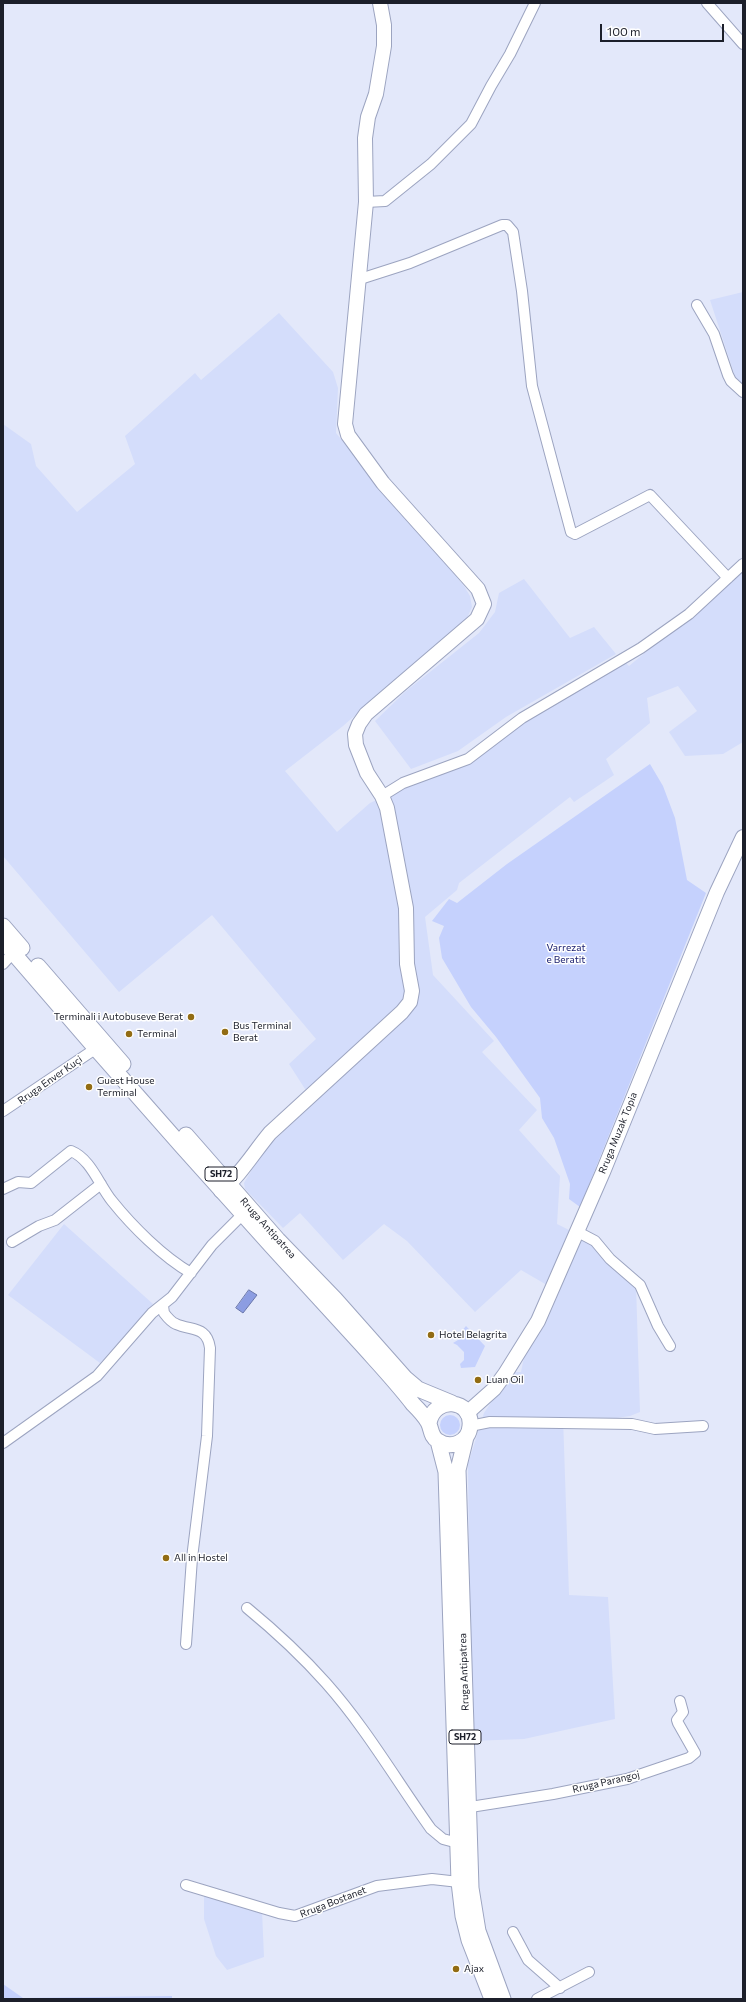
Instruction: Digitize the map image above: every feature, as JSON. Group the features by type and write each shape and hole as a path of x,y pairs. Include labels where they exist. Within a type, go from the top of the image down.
{"main road":[{"name":"Rruga Antipatrea","path":"3,926 100,1046 226,1188 278,1240 429,1423 432,1435 438,1442 446,1472 462,1808 471,1888 475,1920 482,1944 503,1999"},
{"name":"Rruga Antipatrea","path":"3,941 8,958 100,1046"},
{"name":"Rruga Antipatrea","path":"226,1188 242,1215 414,1386 432,1396 461,1407 468,1425 458,1470 462,1808 458,1843 459,1882 463,1916 469,1940 492,1999"},
{"path":"429,1423 431,1414 437,1408 444,1404 453,1404"},
{"path":"438,1442 446,1445 455,1444 468,1425"}],"street":[{"path":"226,1188 254,1151 270,1133 402,1012 410,1002 412,991 407,964 406,908 387,808 382,796 367,773 361,759 356,745 356,734 359,724 366,714 476,619 484,604 478,589 383,483 348,435 345,424 366,202 365,138 368,117 377,87 384,46 384,26 380,3"},
{"path":"366,202 385,201 431,164 471,124 510,54 535,3"},
{"path":"707,3 743,44"},
{"path":"358,280 410,263 502,225 507,225 513,232 522,291 532,386 571,532 575,534 650,495 728,578"},
{"path":"697,304 714,334 731,381 743,392"},
{"path":"382,796 403,783 472,756 522,718 641,648 680,622 743,564"},
{"name":"Rruga Muzak Topia","path":"468,1425 481,1402 498,1384 538,1320 603,1172 717,892 743,837"},
{"name":"Rruga Enver Kuçi","path":"3,1111 100,1046"},
{"path":"3,1189 18,1182 31,1183 71,1151 85,1162 111,1200 126,1217 170,1259 191,1273"},
{"path":"12,1242 39,1226 55,1220 101,1184"},
{"path":"3,1443 97,1376 152,1314 163,1306 212,1245 242,1215"},
{"path":"576,1231 595,1241 610,1259 640,1285 658,1326 670,1346"},
{"path":"163,1306 164,1313 173,1322 199,1330 205,1334 209,1340 210,1348 207,1436 192,1558 186,1644"},
{"path":"468,1425 490,1422 632,1424 655,1429 703,1426"},
{"path":"247,1608 282,1638 326,1684 362,1729 431,1828 442,1839 458,1843"},
{"name":"Rruga Parangoj","path":"462,1808 627,1779 689,1758 695,1753 677,1720 683,1712 680,1701"},
{"name":"Rruga Bostanet","path":"186,1885 279,1913 295,1916 377,1886 426,1879 459,1882"},
{"path":"512,1932 528,1960 560,1988"},
{"path":"537,1999 549,1996 560,1988 589,1972"}],"shaded area":[{"path":"743,292 743,401 710,300"},
{"path":"279,313 333,372 338,388 336,433 464,586 470,596 472,607 467,618 343,726 285,771 337,832 370,803 419,781 516,727 623,660 629,666 743,571 743,742 723,754 685,756 669,732 697,711 678,686 647,698 650,723 606,759 614,775 574,802 570,797 459,883 457,890 425,917 433,975 494,1041 482,1052 537,1110 519,1130 560,1176 557,1224 585,1238 636,1285 640,1412 630,1416 616,1418 563,1417 569,1595 608,1597 615,1719 524,1739 471,1741 468,1464 484,1413 511,1372 521,1372 524,1357 546,1323 559,1292 521,1270 475,1312 407,1241 384,1224 343,1260 300,1213 283,1228 245,1189 244,1183 263,1151 314,1103 289,1064 316,1039 212,915 119,992 3,856 3,424 31,444 36,466 77,512 135,464 125,436 195,373 201,380"},
{"path":"524,579 570,638 594,627 616,654 506,717 458,751 411,769 375,721 406,691 479,633 495,612 499,593"},
{"path":"64,1224 153,1304 100,1363 8,1295"},
{"path":"249,1290 257,1295 243,1313 236,1308"},
{"path":"204,1894 262,1911 264,1957 227,1970 216,1956 204,1919"}],"green space":[{"name":"Varrezat e Beratit","path":"650,764 663,786 675,818 687,880 706,893 580,1207 569,1199 570,1184 554,1138 542,1118 540,1098 496,1037 471,1007 442,958 439,938 444,926 432,921 449,899 457,903 507,864"},
{"path":"466,1326 485,1346 475,1367 461,1368 460,1364 464,1360 464,1352 453,1343 463,1337 460,1333"},
{"path":"450,1415 457,1418 460,1425 457,1432 450,1435 443,1432 440,1425 443,1418"},
{"path":"3,1984 23,1998 172,1996 172,1999 3,1999"}],"place":[{"name":"Terminali i Autobuseve Berat","path":"191,1017"},
{"name":"Bus Terminal Berat","path":"225,1032"},
{"name":"Terminal","path":"129,1034"},
{"name":"Guest House Terminal","path":"89,1087"},
{"name":"Hotel Belagrita","path":"431,1335"},
{"name":"Luan Oil","path":"478,1380"},
{"name":"All in Hostel","path":"166,1558"},
{"name":"Ajax","path":"456,1969"}]}
